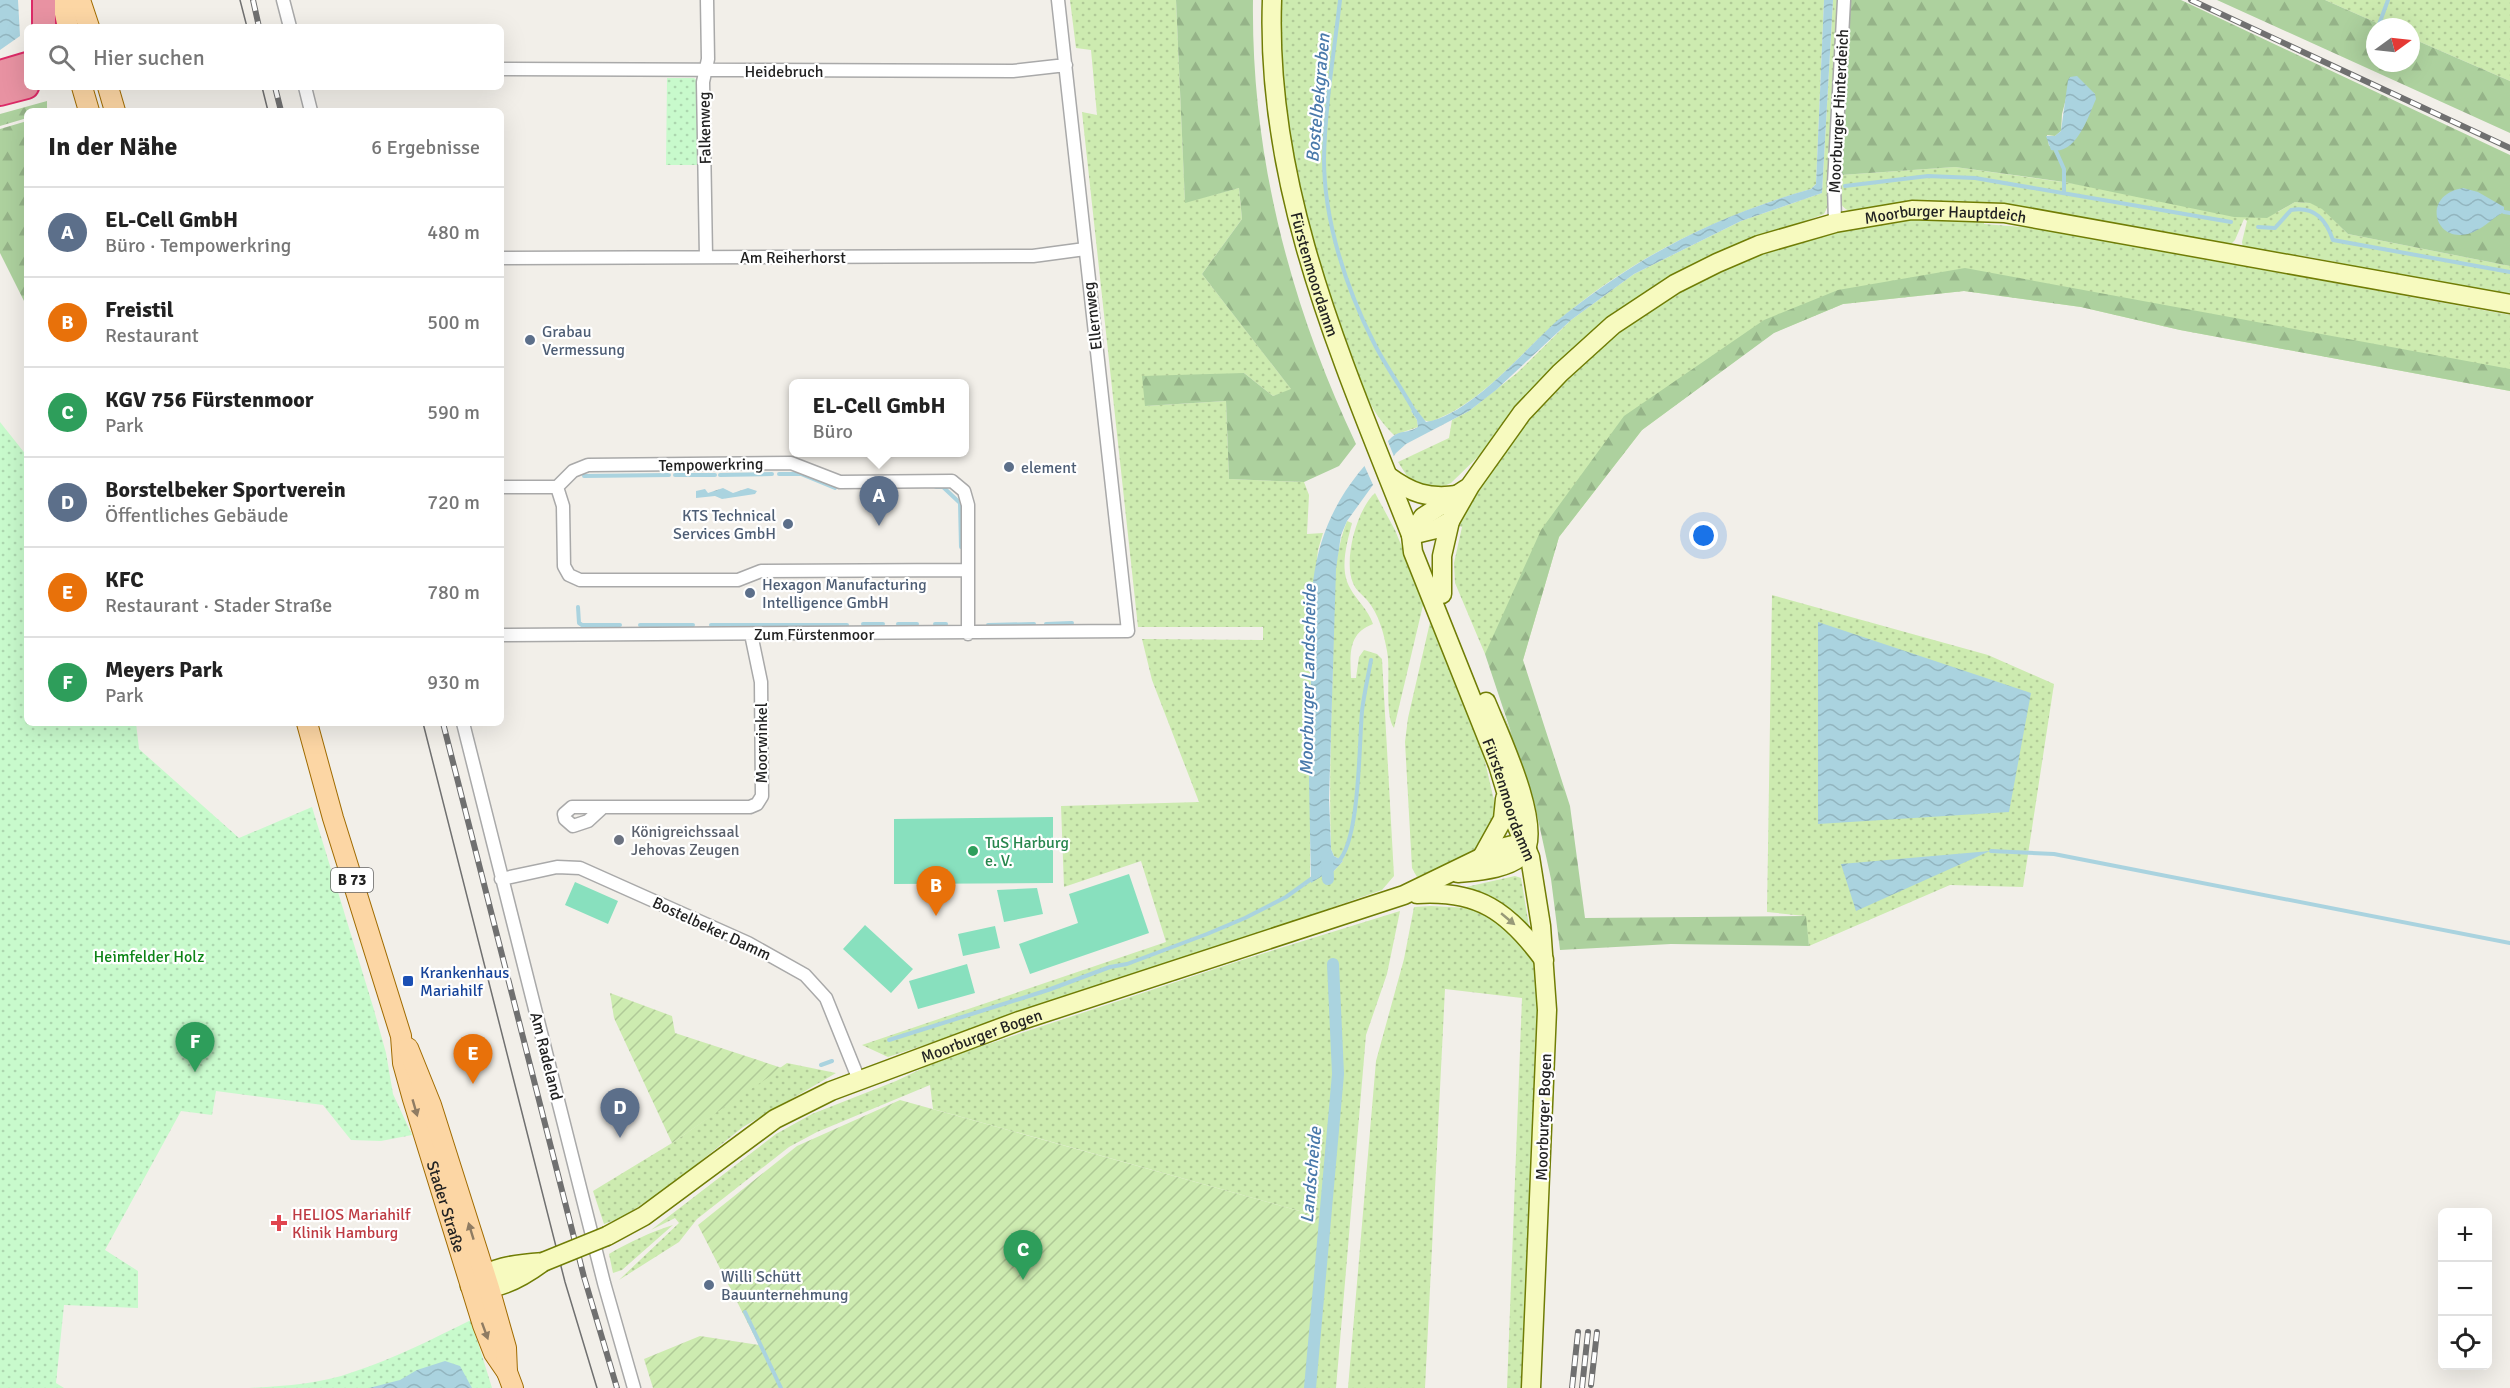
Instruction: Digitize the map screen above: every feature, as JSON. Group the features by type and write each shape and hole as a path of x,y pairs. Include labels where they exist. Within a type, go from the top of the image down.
{"highway":[{"path":"44,0 44,24"},
{"path":"0,72 24,65"},
{"path":"0,94 24,88"}],"main road":[{"path":"62,0 67,24"},
{"path":"80,0 88,24"},
{"name":"Fürstenmoordamm","path":"1272,0 1275,90 1292,198 1302,241 1331,333 1369,431 1388,476 1403,496 1413,552 1505,785 1527,849"},
{"path":"83,90 88,108"},
{"path":"109,90 114,108"},
{"name":"Moorburger Hauptdeich","path":"1442,594 1442,556 1450,521 1464,490 1522,413 1560,373 1613,325 1675,284 1769,242 1835,222 1912,210 1953,209 2004,213 2510,304"},
{"path":"1403,496 1438,498 1464,490"},
{"name":"Moorburger Hauptdeich","path":"1411,535 1423,517 1464,490"},
{"path":"1411,535 1436,530 1450,521"},
{"name":"Fürstenmoordamm","path":"1411,535 1423,548 1519,786 1529,822 1527,849"},
{"name":"Stader Straße","path":"308,726 333,818 401,1036 414,1058 431,1105 481,1282 494,1353 510,1380"},
{"path":"1483,855 1503,819 1505,785"},
{"name":"Moorburger Bogen","path":"481,1282 519,1264 543,1262 607,1236 644,1216 775,1119 799,1105 859,1080 1019,1022 1404,895 1450,874 1483,855 1513,845 1527,849"},
{"name":"Moorburger Bogen","path":"1450,874 1509,863 1519,858 1527,849"},
{"name":"Moorburger Bogen","path":"1527,849 1535,879 1545,962 1547,1010 1531,1388"},
{"path":"1404,895 1444,892 1471,898 1498,912 1520,929 1545,962"}],"street":[{"path":"283,0 289,24"},
{"name":"Falkenweg","path":"706,257 707,0"},
{"name":"Ellernweg","path":"1058,0 1128,631"},
{"name":"Moorburger Hinterdeich","path":"1835,222 1834,183 1844,0"},
{"name":"Heidebruch","path":"504,69 1013,71 1066,65"},
{"path":"306,90 310,108"},
{"name":"Am Reiherhorst","path":"504,258 1033,256 1085,249"},
{"name":"Tempowerkring","path":"557,487 573,471 588,465 791,463 840,482 949,480 963,488 968,500 968,634"},
{"path":"504,487 557,487 563,507 564,566 569,575 580,580 738,580 761,571 968,570"},
{"name":"Zum Fürstenmoor","path":"504,635 968,634 1128,631"},
{"name":"Moorwinkel","path":"601,809 750,807 757,804 762,796 761,682 751,634"},
{"name":"Am Radeland","path":"463,726 604,1283 634,1388"},
{"name":"Bostelbeker Damm","path":"501,879 557,867 580,868 792,965 805,975 826,998 859,1080"}],"green space":[{"path":"1070,0 1176,0 1185,202 1239,188 1242,219 1202,274 1292,390 1273,396 1244,373 1145,406 1226,401 1229,479 1304,482 1309,495 1307,534 1323,533 1318,550 1311,620 1310,877 1326,874 1326,880 1331,880 1332,873 1343,861 1334,856 1331,849 1333,608 1335,572 1342,537 1347,521 1352,523 1345,556 1345,573 1350,588 1373,624 1359,633 1352,645 1351,678 1356,678 1359,657 1364,650 1377,654 1382,659 1394,876 1382,890 1148,972 888,1057 862,1045 1166,942 1141,861 1064,887 1061,806 1199,802 1152,680 1142,639 1263,640 1263,627 1138,627 1082,112 1097,115 1091,50 1076,48"},
{"path":"1176,0 1253,0 1254,58 1259,115 1267,172 1279,228 1312,337 1356,444 1339,466 1304,482 1229,479 1226,401 1145,406 1142,376 1244,373 1273,396 1291,389 1202,274 1242,219 1239,188 1185,203"},
{"path":"1279,0 1824,0 1816,184 1811,189 1710,226 1646,258 1586,298 1467,403 1430,422 1423,420 1416,409 1411,411 1417,420 1418,427 1394,435 1377,415 1358,378 1323,281 1305,222 1296,182 1286,114"},
{"path":"1833,0 1839,0 1829,204 1824,214 1757,239 1682,273 1451,483 1439,488 1418,483 1407,476 1398,462 1449,438 1452,420 1469,411 1517,373 1571,320 1634,274 1741,221 1822,193"},
{"path":"1847,0 2181,0 2510,155 2510,266 2348,234 2322,209 2310,203 2295,202 2267,218 2234,217 2064,182 1955,167 1841,175","holes":["2069,87 2088,89 2095,94 2084,123 2075,132 2049,146 2047,135 2055,136 2061,131 2062,114"]},
{"path":"2217,0 2325,0 2366,18 2366,68"},
{"path":"2325,0 2510,0 2510,81 2420,42 2420,18 2366,18"},
{"path":"2420,42 2510,81 2510,133 2376,72 2420,72"},
{"path":"667,78 694,78 701,84 701,165 666,165"},
{"path":"47,101 47,108 24,108 24,119 0,126 0,114"},
{"path":"24,122 24,301 0,253 0,129"},
{"path":"1955,167 2278,212 2295,202 2311,203 2322,208 2348,234 2510,266 2510,297 2309,257 2243,248 2242,242 2247,221 2244,219 2235,240 2230,245 1995,205 1918,203 1852,212 1843,206 1838,197 1841,175"},
{"path":"1943,215 1984,217 1984,224 2033,228 2510,315 2510,391 2180,330 2081,307 1964,291 1843,304 1773,333 1642,430 1559,537 1523,660 1485,654 1455,583 1454,563 1462,527 1459,526 1490,471 1525,422 1566,377 1611,337 1660,302 1714,273 1770,249 1830,230"},
{"path":"1965,268 2510,369 2510,391 2180,330 2081,307 1964,291 1843,304 1774,333 1642,430 1559,537 1523,660 1570,806 1585,918 1806,916 1809,946 1671,944 1560,950 1551,879 1534,801 1485,654 1541,530 1624,416 1764,320 1838,290"},
{"name":"Heimfelder Holz","path":"0,422 24,452 24,726 136,726 139,749 239,838 312,807 374,1010 386,1053 393,1094 412,1135 381,1141 351,1140 323,1105 216,1091 212,1115 181,1111 105,1250 138,1271 138,1308 64,1305 56,1383 64,1388 0,1388"},
{"path":"1375,493 1395,530 1424,601 1394,728 1389,713 1388,659 1383,631 1375,611 1356,588 1350,573 1351,549 1357,522"},
{"path":"1772,595 1988,655 2054,684 2023,887 1950,885 1809,946 1805,916 1767,912"},
{"path":"1431,618 1482,749 1497,813 1476,854 1417,877 1412,868 1405,742 1408,718"},
{"name":"TuS Harburg e. V.","path":"1053,817 1053,883 894,884 894,819"},
{"path":"1129,874 1149,933 1030,974 1019,944 1078,923 1069,894"},
{"path":"1515,876 1521,878 1530,932 1457,889"},
{"path":"575,882 618,901 608,924 565,905"},
{"path":"1037,888 1043,914 1004,922 997,890"},
{"path":"1414,907 1469,908 1501,923 1523,944 1535,965 1539,997 1521,1388 1507,1388 1522,998 1445,989 1425,1388 1348,1388 1376,1061 1404,959"},
{"path":"1400,911 1387,974 1366,1035 1336,1388 1312,1388 1325,1218 933,1109 930,1085 817,1132 789,1147 697,1219 679,1242 619,1280 679,1223 675,1218 651,1230 776,1134 812,1114 896,1081 940,1060 1242,960"},
{"path":"865,925 913,969 891,993 843,949"},
{"path":"995,926 1000,948 963,956 958,934"},
{"path":"967,964 975,993 918,1009 909,981"},
{"path":"610,993 672,1016 675,1033 782,1068 672,1143 614,1018"},
{"path":"787,1063 836,1073 743,1127 672,1184 623,1217 604,1224 593,1191 672,1143"},
{"path":"900,1100 1325,1218 1311,1388 653,1388 644,1359 700,1336 759,1345 698,1225 797,1146"},
{"path":"673,1225 622,1270 613,1273 609,1254 624,1245"},
{"path":"471,1320 492,1388 249,1388 302,1384 340,1376 398,1355"}],"water":[{"path":"0,0 18,0 20,36 0,50"},
{"path":"1824,0 1833,0 1822,193 1741,221 1634,274 1571,320 1496,390 1469,411 1406,444 1396,453 1347,521 1341,535 1336,569 1329,799 1331,849 1334,856 1343,861 1332,873 1311,883 1309,781 1313,582 1322,539 1339,502 1362,469 1392,437 1418,427 1417,420 1411,411 1416,409 1426,422 1443,417 1461,407 1496,379 1558,320 1639,263 1711,225 1760,205 1811,189 1816,184"},
{"path":"2077,76 2095,94 2096,99 2085,125 2074,141 2060,150 2051,150 2046,136 2055,136 2061,131 2068,80 2070,77"},
{"path":"2463,188 2478,192 2504,207 2504,212 2478,230 2456,235 2447,232 2440,225 2437,208 2441,199 2450,192"},
{"path":"723,488 733,493 748,488 757,491 755,494 722,499 715,496 696,498 696,491 705,489 708,493"},
{"path":"1818,622 2031,693 2009,812 1818,824"},
{"path":"1990,851 1856,911 1841,864"},
{"path":"445,1361 460,1366 472,1388 369,1388 400,1380 417,1370"}],"pier":[{"path":"1387,439 1395,459 1374,487 1364,465"}],"waterway":[{"name":"Bostelbekgraben","path":"1340,0 1328,99 1324,159 1332,230 1338,254 1364,322 1416,414"},
{"path":"2381,18 2388,0"},
{"path":"2056,151 2064,169 2064,193"},
{"path":"1845,186 1928,176 1975,178 2231,222"},
{"path":"2258,227 2275,228 2291,210 2307,210 2323,221 2333,240 2510,272"},
{"path":"2504,212 2510,213"},
{"path":"720,475 772,474"},
{"path":"779,474 801,474 835,488"},
{"path":"584,476 669,475"},
{"path":"675,475 715,475"},
{"path":"936,487 943,487 960,503 961,547"},
{"path":"578,607 579,623 582,625 620,625"},
{"path":"1046,624 1072,623"},
{"path":"863,624 883,624"},
{"path":"898,624 917,624"},
{"path":"935,624 946,624"},
{"path":"988,625 1034,624"},
{"path":"640,625 693,625"},
{"path":"711,625 847,625"},
{"path":"1338,862 1351,834 1357,791 1362,711 1371,660"},
{"path":"1991,851 2054,854 2510,943"},
{"name":"Moorburger Landscheide","path":"1327,858 1328,879"},
{"path":"889,1040 1048,990 1110,967 1127,964 1207,934 1286,897 1314,877"},
{"name":"Landscheide","path":"1310,1388 1338,1074 1333,964"},
{"path":"821,1065 832,1061"},
{"path":"745,1312 781,1388"}],"tram line":[{"path":"240,0 246,24"},
{"path":"263,90 267,108"},
{"path":"424,726 565,1282 597,1388"}],"railway":[{"path":"253,0 258,24"},
{"path":"2191,0 2510,148"},
{"path":"276,90 280,108"},
{"path":"444,726 584,1277 617,1388"},
{"path":"1572,1388 1578,1332"},
{"path":"1582,1388 1588,1332"},
{"path":"1591,1385 1597,1332"}],"place":[{"name":"Grabau Vermessung","path":"530,340"},
{"name":"element","path":"1009,467"},
{"name":"KTS Technical Services GmbH","path":"788,524"},
{"name":"EL-Cell GmbH","path":"879,526"},
{"name":"Hexagon Manufacturing Intelligence GmbH","path":"750,593"},
{"name":"Königreichssaal Jehovas Zeugen","path":"619,840"},
{"name":"TuS Harburg e. V.","path":"973,851"},
{"name":"Freistil","path":"936,916"},
{"name":"Krankenhaus Mariahilf","path":"408,981"},
{"name":"Meyers Park","path":"195,1072"},
{"name":"KFC","path":"473,1084"},
{"name":"Borstelbeker Sportverein","path":"620,1138"},
{"name":"HELIOS Mariahilf Klinik Hamburg","path":"279,1223"},
{"name":"KGV 756 Fürstenmoor","path":"1023,1280"},
{"name":"Willi Schütt Bauunternehmung","path":"709,1285"}]}
